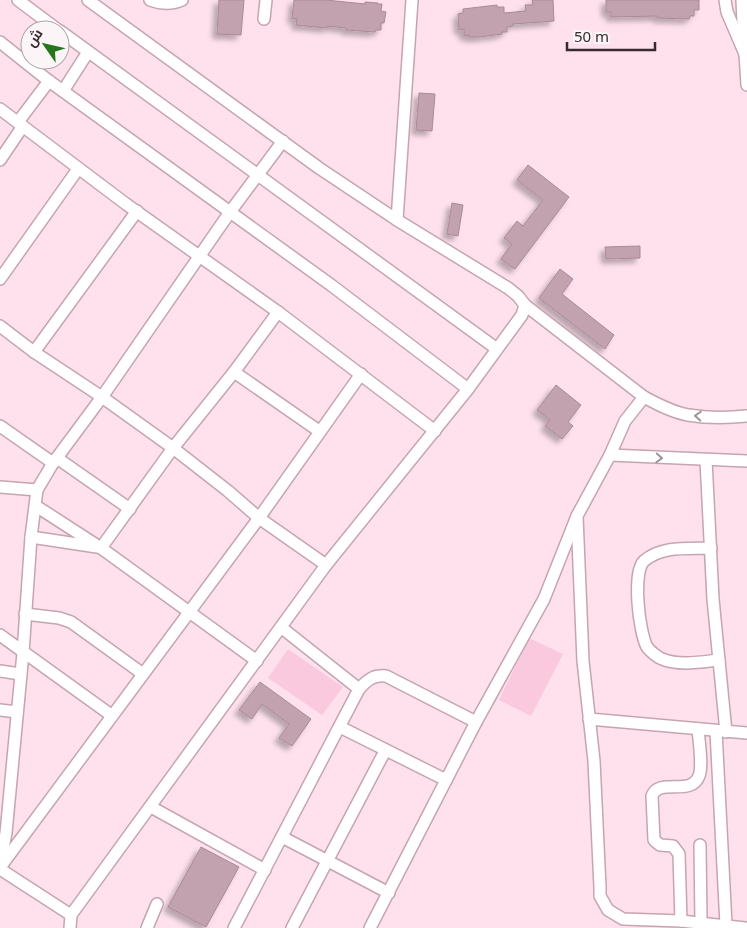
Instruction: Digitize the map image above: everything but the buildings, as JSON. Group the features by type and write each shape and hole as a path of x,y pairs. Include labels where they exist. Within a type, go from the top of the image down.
{"street":[{"path":"18,0 44,20"},
{"path":"88,0 319,168 397,220 508,288 525,305 644,397 658,405 687,415 730,418 747,416"},
{"path":"150,0 157,3 174,4 182,0"},
{"path":"264,19 266,0"},
{"path":"397,220 412,0"},
{"path":"725,0 727,12 746,54"},
{"path":"742,0 747,85"},
{"path":"70,39 497,349"},
{"path":"0,42 49,81 230,212 468,389"},
{"path":"63,91 88,52"},
{"path":"0,160 20,124 49,81"},
{"path":"0,109 199,258 278,312 435,431"},
{"path":"0,867 6,833 23,652 31,537 37,490 55,460 102,397 230,212 283,142"},
{"path":"0,279 78,168"},
{"path":"34,352 137,211"},
{"path":"70,928 71,915 282,628 326,565 468,389 522,315 525,305"},
{"path":"101,548 173,448 234,372 278,312"},
{"path":"1,327 173,448 259,518 326,565"},
{"path":"234,372 320,431"},
{"path":"0,867 259,518 361,374"},
{"path":"370,928 476,722 544,599 577,516 610,455 625,421 644,397"},
{"path":"0,426 130,509"},
{"path":"610,455 747,461"},
{"path":"706,460 713,600 719,660 726,925"},
{"path":"0,487 37,490"},
{"path":"36,506 101,548 257,661"},
{"path":"577,516 583,661 594,761 600,887 604,904 616,916 624,919 681,921 745,928"},
{"path":"31,537 101,548"},
{"path":"711,548 663,550 643,562 638,573 640,627 648,648 661,659 677,662 719,660"},
{"path":"25,614 59,618 71,622 143,674"},
{"path":"282,628 359,689"},
{"path":"0,635 111,715"},
{"path":"0,671 20,674"},
{"path":"234,928 359,689 366,681 376,675 386,676 476,722"},
{"path":"0,710 17,712"},
{"path":"590,719 747,733"},
{"path":"340,727 446,780"},
{"path":"681,921 679,854 673,846 660,845 654,840 652,796 657,789 688,786 698,779 700,771 698,729"},
{"path":"292,928 385,751"},
{"path":"151,807 265,870"},
{"path":"282,838 389,893"},
{"path":"700,845 701,923"},
{"path":"0,867 71,915"},
{"path":"147,928 157,904"}],"shaded area":[{"path":"529,638 563,654 531,716 499,700"},
{"path":"288,649 343,687 322,715 268,678"}]}
